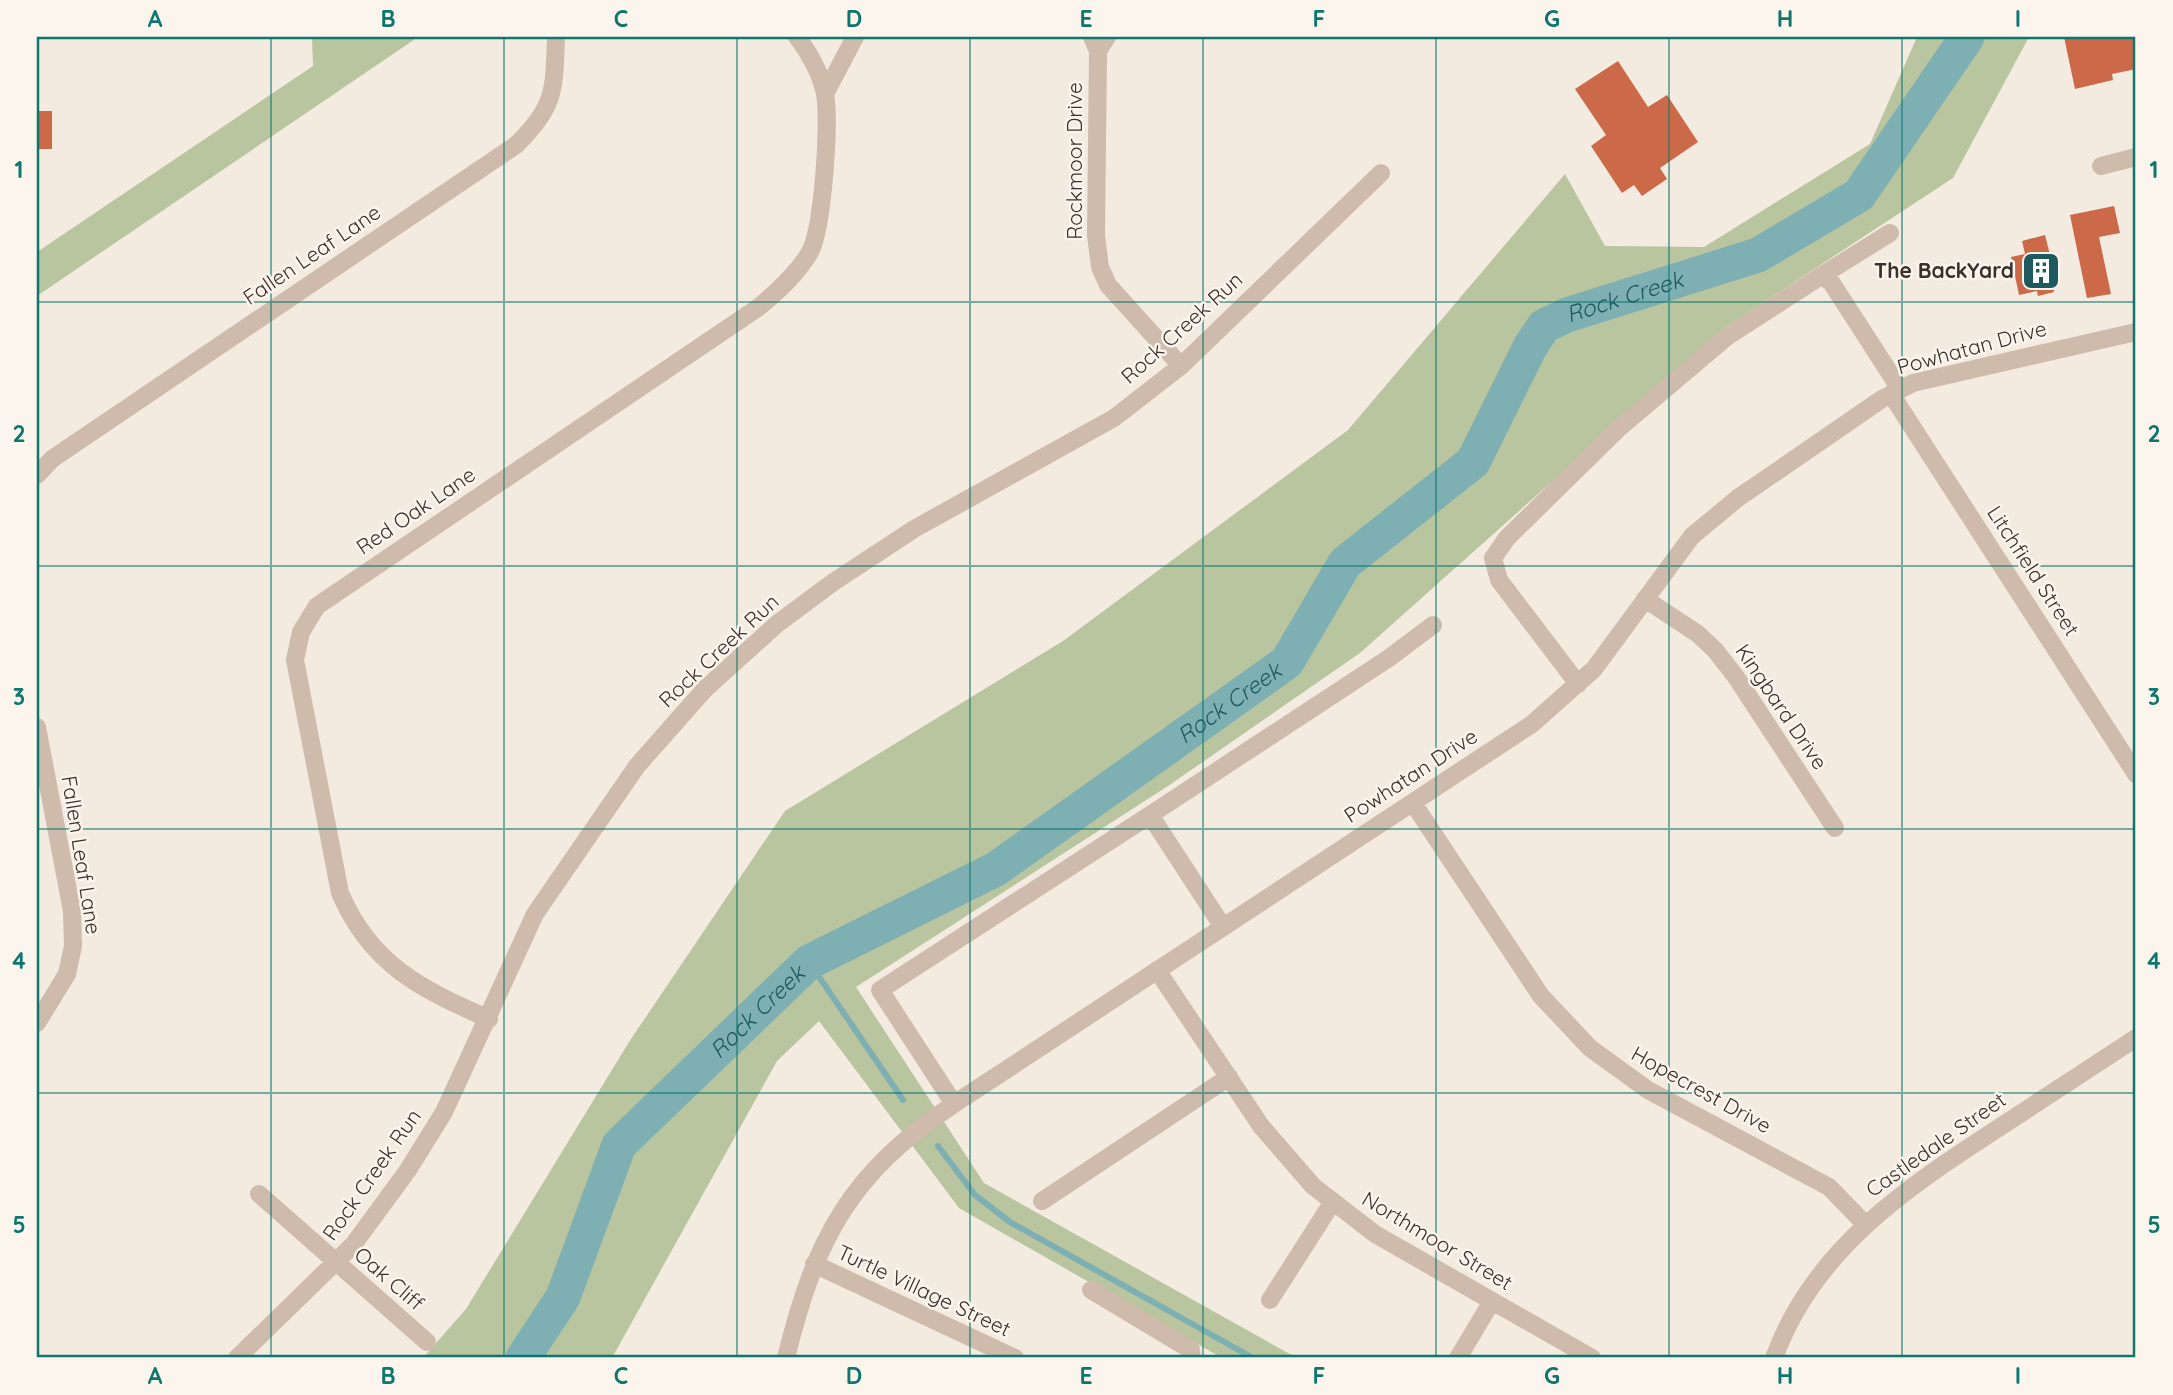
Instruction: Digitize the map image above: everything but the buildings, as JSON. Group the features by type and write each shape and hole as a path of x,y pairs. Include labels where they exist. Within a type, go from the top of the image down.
{"street":[{"name":"Fallen Leaf Lane","path":"37,475 52,459 516,145 538,124 549,106 556,37"},
{"name":"Red Oak Lane","path":"489,1019 436,996 404,975 379,954 354,923 340,893 295,660 301,632 317,606 748,315 780,289 809,253 819,230 823,195 825,94 813,63 797,37"},
{"name":"Red Oak Lane","path":"825,94 855,37"},
{"name":"Rockmoor Drive","path":"1099,42 1096,235 1100,267 1108,285 1181,366"},
{"path":"2101,166 2136,157"},
{"name":"Rock Creek Run","path":"237,1358 337,1263 408,1170 444,1112 535,914 637,766 705,689 777,624 832,583 915,529 1114,418 1181,366 1381,173"},
{"path":"1578,684 1499,580 1493,558 1507,538 1618,429 1728,336 1890,233"},
{"name":"Litchfield Street","path":"1821,276 1831,282 1896,391 2136,774"},
{"name":"Powhatan Drive","path":"786,1358 802,1296 814,1264 849,1198 897,1145 954,1104 1532,724 1578,684 1620,637 1692,536 1729,505 1896,391 1954,373 2136,332"},
{"name":"Kingbard Drive","path":"1645,599 1698,634 1715,650 1736,677 1835,828"},
{"path":"954,1104 880,990 1389,658 1433,625"},
{"name":"Fallen Leaf Lane","path":"37,727 72,911 73,946 67,974 37,1023"},
{"name":"Hopecrest Drive","path":"1413,803 1541,996 1590,1048 1648,1090 1829,1187 1865,1224"},
{"path":"1150,815 1223,927"},
{"name":"Northmoor Street","path":"1157,970 1290,1162 1332,1203 1375,1234 1592,1358"},
{"name":"Castledale Street","path":"1774,1358 1794,1315 1814,1283 1865,1224 1936,1169 2136,1038"},
{"path":"1042,1201 1229,1077"},
{"name":"Oak Cliff","path":"259,1194 427,1342"},
{"path":"1270,1300 1332,1203"},
{"name":"Turtle Village Street","path":"814,1264 1015,1358"},
{"path":"1091,1290 1191,1350 1192,1358"},
{"path":"1458,1358 1492,1301"}],"green space":[{"path":"312,37 418,37 37,296 37,252 313,66"},
{"path":"1917,37 2029,37 1953,178 1723,329 1360,653 1168,786 856,987 984,1183 1297,1358 1222,1358 959,1208 819,1021 777,1061 612,1358 423,1358 466,1309 629,1042 785,811 1063,641 1348,430 1565,174 1605,246 1704,247 1870,144"}],"waterway":[{"name":"Rock Creek","path":"523,1358 563,1297 619,1145 809,962 996,869 1287,662 1345,563 1473,462 1530,347 1544,326 1567,315 1758,255 1859,195 1967,37"},
{"path":"809,962 903,1100"},
{"path":"938,1146 975,1195 1010,1222 1253,1358"}],"place":[{"name":"The BackYard","path":"2041,271"}]}
